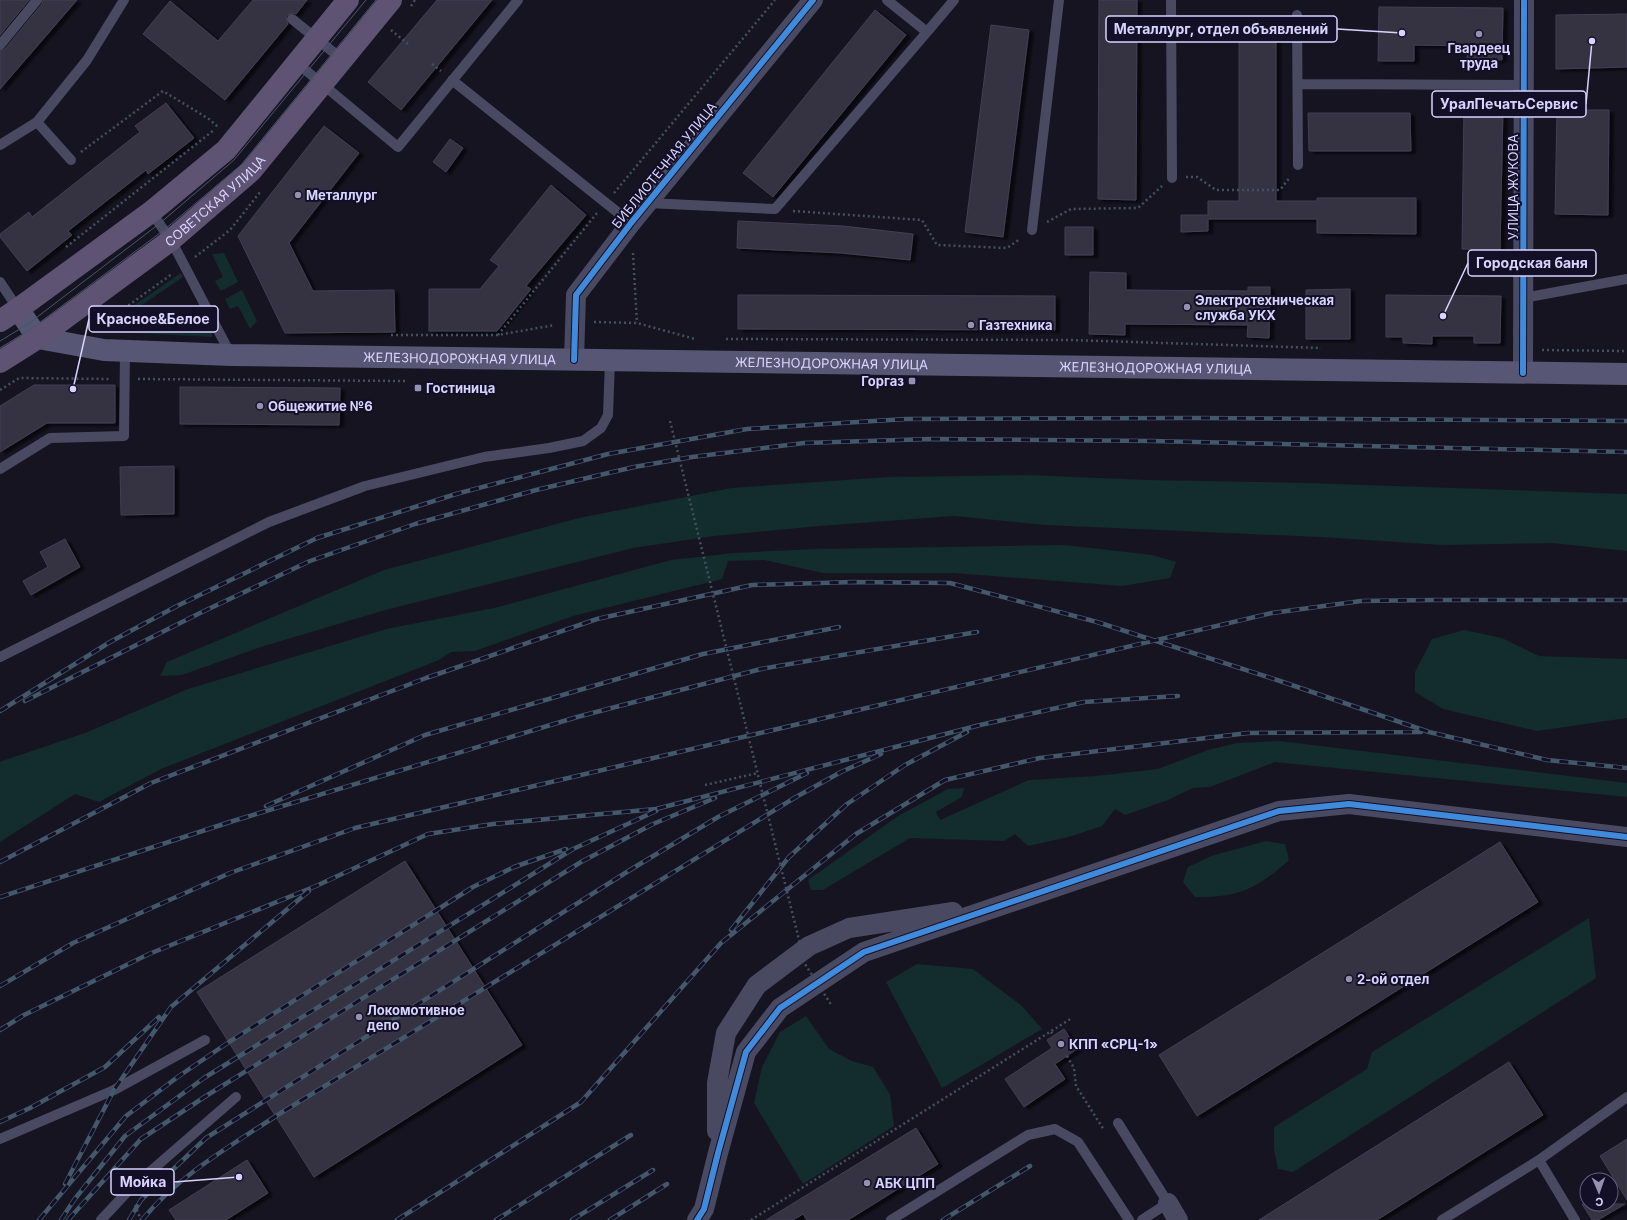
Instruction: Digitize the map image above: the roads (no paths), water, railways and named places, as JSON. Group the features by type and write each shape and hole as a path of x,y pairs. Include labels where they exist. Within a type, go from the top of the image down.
{"main road":[{"path":"0,321 151,212 226,150 348,0"},
{"name":"СОВЕТСКАЯ УЛИЦА","path":"0,362 38,338 171,240 252,171 391,0"},
{"path":"18,309 38,338"},
{"name":"ЖЕЛЕЗНОДОРОЖНАЯ УЛИЦА","path":"38,338 104,350 231,355 1627,374"}],"street":[{"name":"БИБЛИОТЕЧНАЯ УЛИЦА","path":"574,360 576,295 631,223 813,0"},
{"name":"УЛИЦА ЖУКОВА","path":"1523,373 1524,0"},
{"path":"697,1220 704,1209 746,1052 780,1008 864,952 1279,811 1349,804 1627,837"},
{"path":"718,1153 717,1083 726,1033 757,985 809,946 849,928 1000,905"}],"lane":[{"path":"0,45 37,0"},
{"path":"0,145 37,122 87,60 124,0"},
{"path":"297,63 398,147 518,0"},
{"path":"887,0 927,32"},
{"path":"648,203 774,209 954,0"},
{"path":"1032,230 1059,0"},
{"path":"1171,0 1172,178"},
{"path":"1297,15 1298,165"},
{"path":"292,19 343,60"},
{"path":"452,80 631,223"},
{"path":"1298,84 1524,85"},
{"path":"37,122 71,160"},
{"path":"151,212 171,240 231,355"},
{"path":"1523,298 1627,278"},
{"path":"0,282 18,309"},
{"path":"0,468 50,438 124,436 125,351"},
{"path":"0,657 268,522 357,489 484,458 584,441 601,428 608,415 610,361"},
{"path":"0,1139 114,1090 205,1040"},
{"path":"1442,1220 1539,1160 1627,1097"},
{"path":"101,1220 129,1190 236,1098"},
{"path":"1118,1123 1173,1212 1142,1220"},
{"path":"891,1220 1028,1135 1055,1129 1078,1142 1129,1220"},
{"path":"1539,1160 1575,1220"}],"tram line":[{"path":"0,341 28,324 159,224 234,160 366,0"},
{"path":"0,348 31,329 164,230 241,165 376,0"}],"railway":[{"path":"0,711 110,642 177,606 317,538 456,494 608,454 747,429 906,419 1193,418 1627,421"},
{"path":"25,701 200,613 310,561 415,524 536,490 634,467 692,457 804,443 931,439 1152,441 1627,452"},
{"path":"0,862 151,783 426,678 597,619 752,585 853,582 950,583 1097,622 1277,680 1429,732 1547,760 1627,768"},
{"path":"0,986 73,943 230,873 355,828 1272,613 1361,601 1627,600"},
{"path":"266,806 425,735 703,654 839,627"},
{"path":"0,897 233,821 577,717 761,669 977,632"},
{"path":"0,1030 24,1015 149,954 316,886 428,834 493,824 656,809 980,725 1084,702 1178,696"},
{"path":"731,930 789,857 847,804 905,765 967,732"},
{"path":"397,1220 581,1102 721,943 856,834 945,780 1040,758 1248,733 1421,732"},
{"path":"142,1220 156,1204 188,1176 222,1151 276,1116 796,797 841,772 881,754"},
{"path":"129,1220 141,1200 206,1138 630,870 718,817 807,773"},
{"path":"68,1220 141,1139 206,1096 581,862 653,824 715,798"},
{"path":"61,1220 74,1200 125,1136 204,1078 573,849 656,811"},
{"path":"39,1220 126,1116 179,1076 229,1042 473,887 514,867 566,849"},
{"path":"65,1184 114,1090 171,1007 309,891"},
{"path":"0,1122 30,1108 105,1067 159,1017"},
{"path":"496,1220 631,1135"},
{"path":"943,1220 1030,1166"},
{"path":"572,1220 653,1170"},
{"path":"610,1220 667,1184"}],"place":[{"name":"Металлург, отдел объявлений","path":"1402,33"},
{"name":"Гвардеец труда","path":"1479,34"},
{"name":"УралПечатьСервис","path":"1592,41"},
{"name":"Металлург","path":"298,195"},
{"name":"Электротехническая служба УКХ","path":"1187,307"},
{"name":"Городская баня","path":"1443,316"},
{"name":"Газтехника","path":"971,325"},
{"name":"Горгаз","path":"912,381"},
{"name":"Гостиница","path":"418,388"},
{"name":"Красное&Белое","path":"73,389"},
{"name":"Общежитие №6","path":"260,406"},
{"name":"2-ой отдел","path":"1349,979"},
{"name":"Локомотивное депо","path":"359,1017"},
{"name":"КПП «СРЦ-1»","path":"1061,1044"},
{"name":"Мойка","path":"239,1177"},
{"name":"АБК ЦПП","path":"867,1183"}]}
